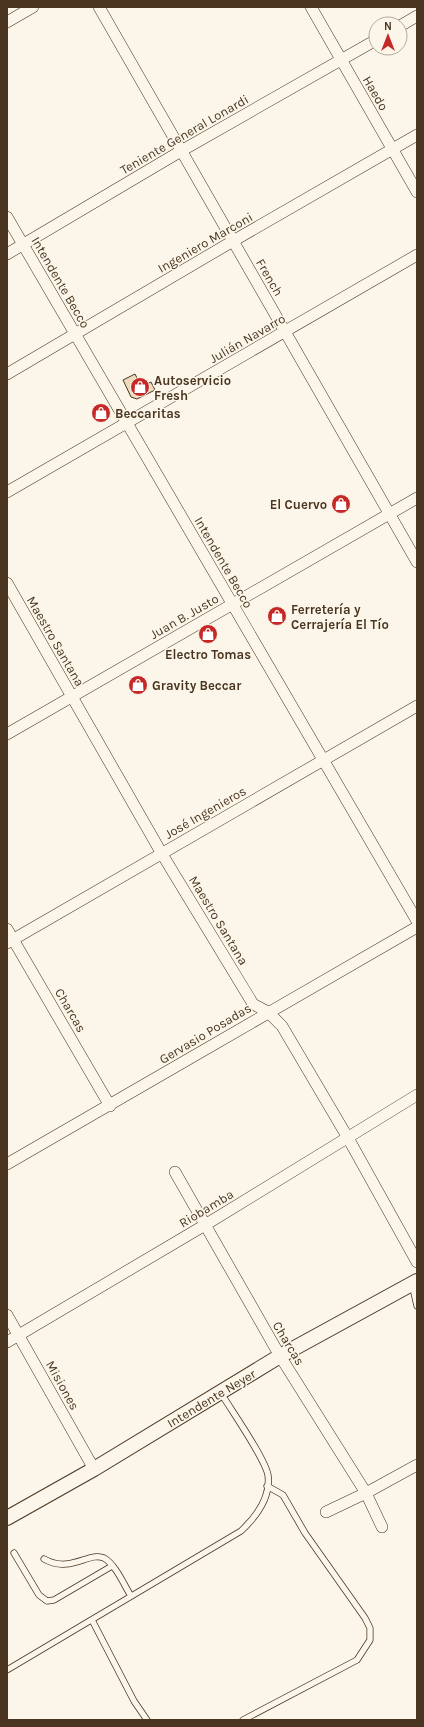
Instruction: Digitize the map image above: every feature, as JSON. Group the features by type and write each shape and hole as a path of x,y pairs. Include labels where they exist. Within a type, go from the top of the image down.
{"street":[{"path":"7,22 33,7"},
{"name":"French","path":"99,7 417,562"},
{"name":"Haedo","path":"311,7 417,192"},
{"path":"408,21 417,16"},
{"name":"Teniente General Lonardi","path":"7,254 181,151 368,45"},
{"name":"Ingeniero Marconi","path":"7,374 417,135"},
{"name":"Intendente Becco","path":"7,217 417,921"},
{"name":"Julián Navarro","path":"7,492 417,255"},
{"name":"Juan B. Justo","path":"7,734 417,498"},
{"name":"Maestro Santana","path":"7,583 162,854 253,1004 268,1012 282,1026 348,1138 417,1262"},
{"name":"José Ingenieros","path":"10,941 417,706"},
{"name":"Gervasio Posadas","path":"7,1164 110,1106 268,1012 417,927"},
{"name":"Charcas","path":"7,929 10,941 110,1106"},
{"name":"Riobamba","path":"7,1342 205,1225 417,1095"},
{"name":"Charcas","path":"175,1172 280,1356 366,1493 382,1527"},
{"name":"Intendente Neyer","path":"7,1518 94,1469 280,1356 415,1282"},
{"name":"Misiones","path":"7,1315 94,1469"},
{"path":"326,1512 366,1493 417,1465"}],"lane":[{"path":"415,1282 417,1306"},
{"path":"7,1670 241,1531 254,1518 263,1503 268,1475 260,1458 221,1392"},
{"path":"243,1720 357,1660 370,1640 370,1628 365,1618 305,1533 283,1495 267,1486"},
{"path":"14,1553 39,1595 47,1601 54,1600 112,1566"},
{"path":"44,1559 53,1564 61,1565 82,1562 95,1556 104,1558 112,1566 131,1596"},
{"path":"92,1620 134,1701 148,1720"}],"building":[{"name":"Autoservicio Fresh","path":"135,374 139,382 145,380 147,384 151,382 155,390 137,399 131,397 123,380"},
{"name":"Beccaritas","path":"105,406 110,413 97,421 93,414"}],"place":[{"name":"Autoservicio Fresh","path":"140,387"},
{"name":"Beccaritas","path":"101,413"},
{"name":"El Cuervo","path":"341,504"},
{"name":"Ferretería y Cerrajería El Tío","path":"277,616"},
{"name":"Electro Tomas","path":"208,634"},
{"name":"Gravity Beccar","path":"138,685"}]}
